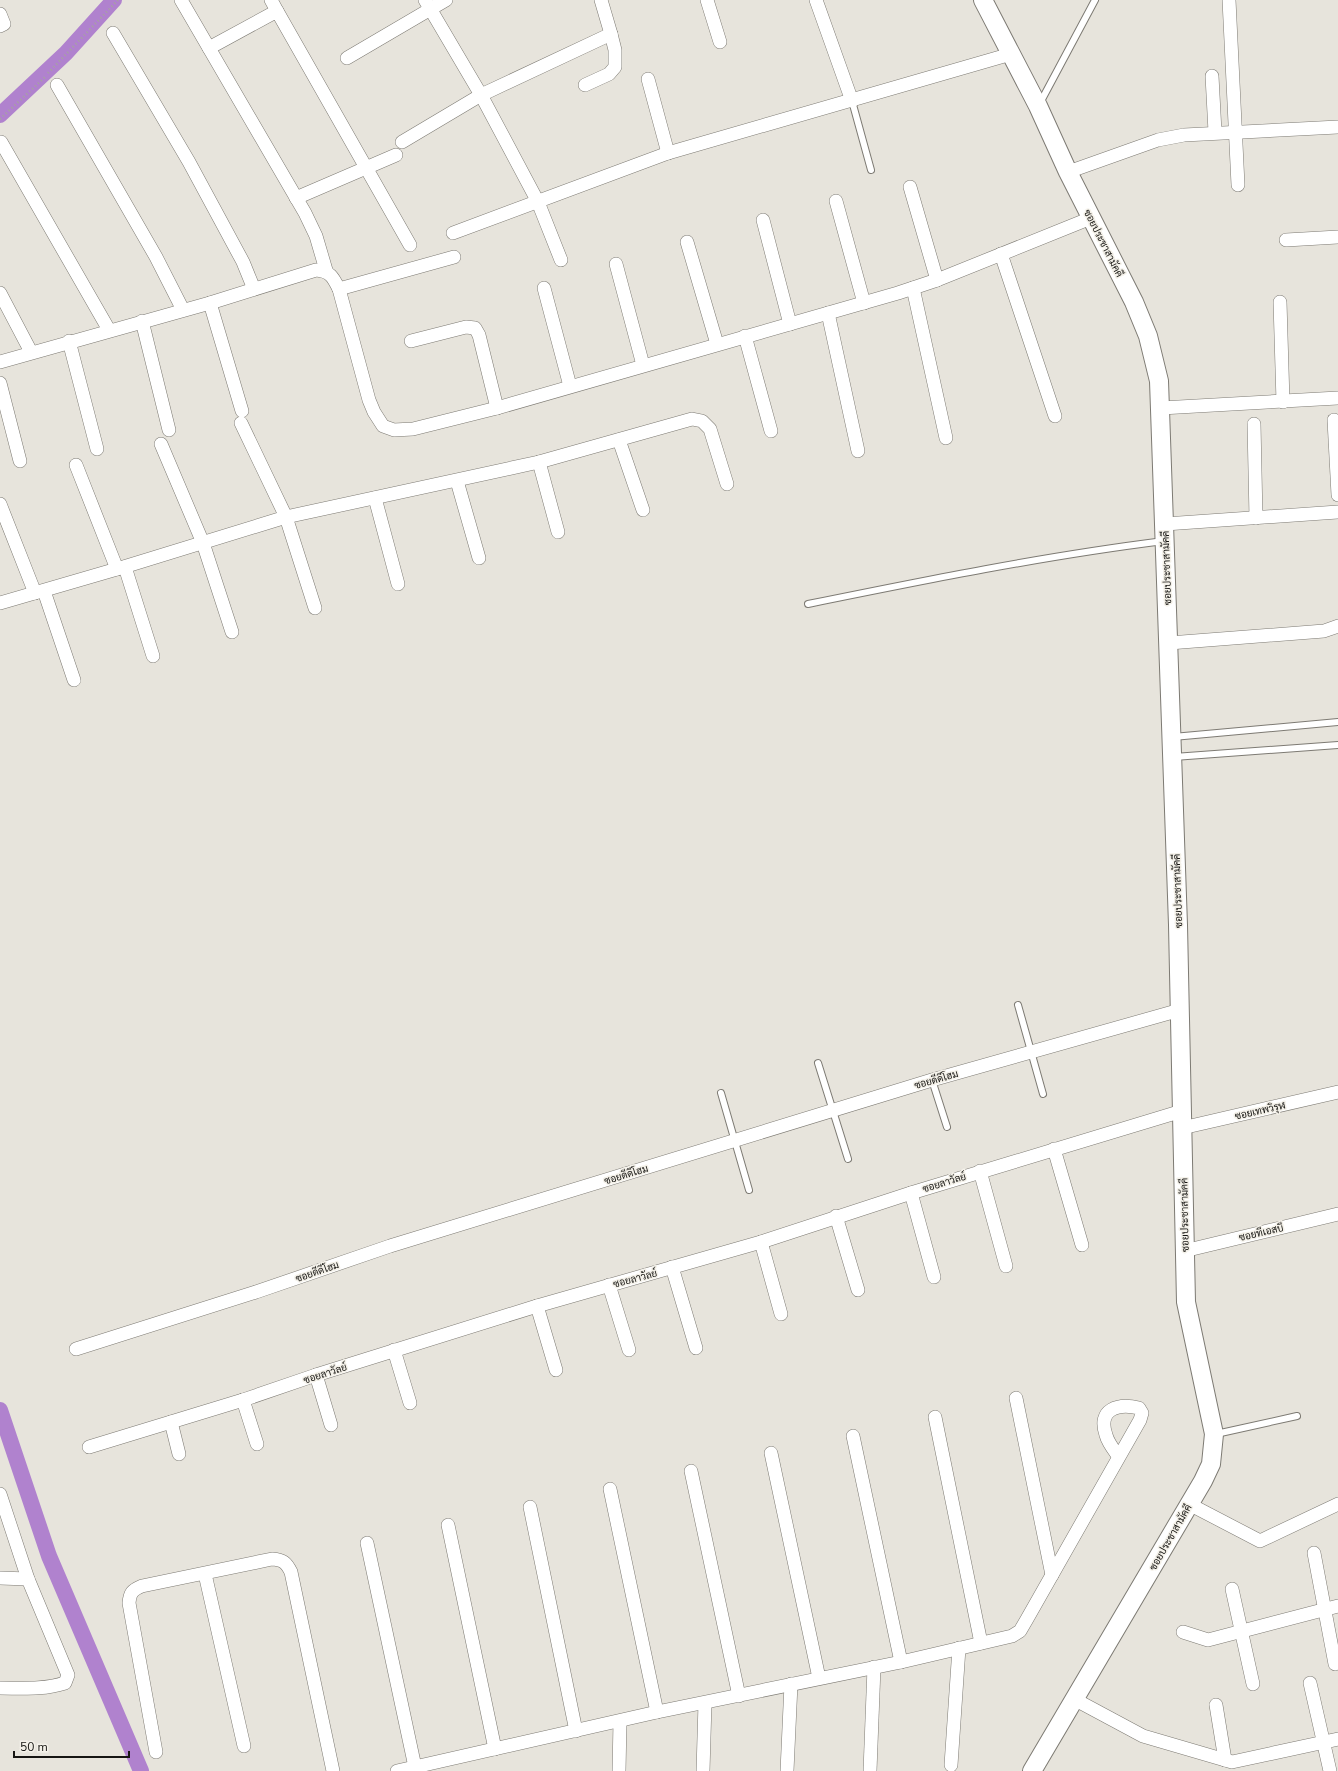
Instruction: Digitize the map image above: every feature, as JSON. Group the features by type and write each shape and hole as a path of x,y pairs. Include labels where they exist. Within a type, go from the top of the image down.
{"street":[{"path":"181,0 296,198 316,236 326,270 333,277 339,289 369,400 374,412 383,426 394,430 413,429 497,408 864,303 937,280 1091,218"},
{"path":"347,58 428,4 446,0"},
{"path":"585,85 609,74 615,68 616,50 601,0"},
{"path":"707,0 720,42"},
{"path":"816,0 852,101"},
{"name":"ซอยประชาสามัคคี","path":"983,0 1038,106 1068,172 1134,302 1148,336 1159,382 1172,737 1180,1010 1186,1302 1214,1434 1211,1464 1032,1771"},
{"path":"1229,0 1237,131 1238,185"},
{"path":"428,4 481,95 538,202 561,260"},
{"path":"209,48 274,6 410,245"},
{"path":"0,14 4,24 0,26"},
{"path":"113,33 244,262 254,289"},
{"path":"402,142 481,95 611,34"},
{"path":"453,233 668,153 1011,54"},
{"path":"1212,76 1215,132"},
{"path":"648,79 668,153"},
{"path":"57,85 153,250 183,310"},
{"path":"1068,172 1158,140 1184,135 1215,132 1338,127"},
{"path":"2,142 109,330"},
{"path":"296,198 396,155"},
{"path":"910,187 937,280"},
{"path":"836,201 864,303"},
{"path":"763,220 790,324"},
{"path":"1286,240 1338,237"},
{"path":"687,242 717,344"},
{"path":"1001,254 1055,416"},
{"path":"339,289 454,257"},
{"path":"616,264 643,365"},
{"path":"0,362 109,330 210,303 316,270 326,270"},
{"path":"544,288 570,386"},
{"path":"913,288 946,438"},
{"path":"0,293 31,352"},
{"path":"1280,302 1283,402"},
{"path":"210,303 241,417 286,517 315,608"},
{"path":"828,313 858,451"},
{"path":"142,321 169,430"},
{"path":"411,341 466,327 474,328 479,335 497,408"},
{"path":"745,336 771,431"},
{"path":"69,342 97,449"},
{"path":"0,383 20,460"},
{"path":"1161,408 1338,398"},
{"path":"0,603 121,568 286,517 540,462 692,419 702,421 710,429 727,484"},
{"path":"1334,420 1338,494"},
{"path":"1254,424 1256,518"},
{"path":"620,440 643,510"},
{"path":"161,444 203,543 232,632"},
{"path":"540,462 558,532"},
{"path":"76,465 121,568 153,656"},
{"path":"457,481 479,558"},
{"path":"375,498 398,584"},
{"path":"0,504 39,592 74,680"},
{"path":"1165,532 1256,518 1338,512"},
{"path":"1169,643 1324,631 1338,626"},
{"name":"ซอยดีดีโฮม","path":"76,1349 256,1292 384,1248 932,1080 1180,1010"},
{"name":"ซอยเทพวิรุฬ","path":"1182,1120 1338,1092"},
{"name":"ซอยลาวัลย์","path":"89,1447 243,1400 394,1350 537,1306 760,1242 836,1216 980,1171 1054,1149 1182,1120"},
{"path":"1054,1149 1082,1245"},
{"path":"980,1171 1006,1266"},
{"path":"911,1192 934,1277"},
{"name":"ซอยทีเอสบี","path":"1184,1251 1338,1214"},
{"path":"836,1216 858,1290"},
{"path":"760,1242 781,1314"},
{"path":"672,1268 696,1348"},
{"path":"609,1285 629,1350"},
{"path":"537,1306 556,1370"},
{"path":"394,1350 410,1403"},
{"path":"316,1375 331,1425"},
{"path":"1016,1398 1052,1575"},
{"path":"243,1400 257,1444"},
{"path":"935,1417 981,1643"},
{"path":"171,1422 179,1454"},
{"path":"853,1436 901,1662"},
{"path":"771,1453 819,1678"},
{"path":"396,1771 620,1722 657,1712 874,1668 1012,1636 1020,1631 1119,1457"},
{"path":"691,1471 739,1696"},
{"path":"610,1489 657,1712"},
{"path":"0,1494 28,1579 66,1671 67,1680 65,1683 40,1689 0,1688"},
{"path":"1189,1504 1260,1541 1338,1504"},
{"path":"530,1507 576,1731"},
{"path":"448,1524 495,1749"},
{"path":"367,1543 415,1767"},
{"path":"1314,1553 1335,1664"},
{"path":"156,1752 129,1604 130,1594 135,1589 142,1586 272,1559 282,1560 288,1565 332,1771"},
{"path":"204,1574 244,1746"},
{"path":"0,1578 28,1579"},
{"path":"1232,1589 1253,1684"},
{"path":"1183,1632 1208,1640 1338,1606"},
{"path":"951,1765 959,1648"},
{"path":"870,1771 874,1668"},
{"path":"1310,1683 1330,1771"},
{"path":"787,1771 791,1684"},
{"path":"1074,1699 1143,1736 1230,1764 1338,1739"},
{"path":"703,1771 705,1703"},
{"path":"1216,1705 1230,1764"},
{"path":"619,1771 620,1722"}],"lane":[{"path":"1038,106 1095,0"},
{"path":"852,101 871,170"},
{"path":"808,604 965,573 1102,549 1165,532"},
{"path":"1172,737 1338,722"},
{"path":"1172,757 1338,745"},
{"path":"1018,1005 1042,1094"},
{"path":"818,1063 831,1111 848,1159"},
{"path":"932,1080 947,1127"},
{"path":"721,1093 736,1140 749,1190"},
{"path":"1214,1434 1297,1416"}],"path":[{"path":"0,119 72,50 118,0"}],"waterway":[{"path":"0,115 66,53 114,0"},
{"path":"0,1410 49,1556 141,1771"}]}
